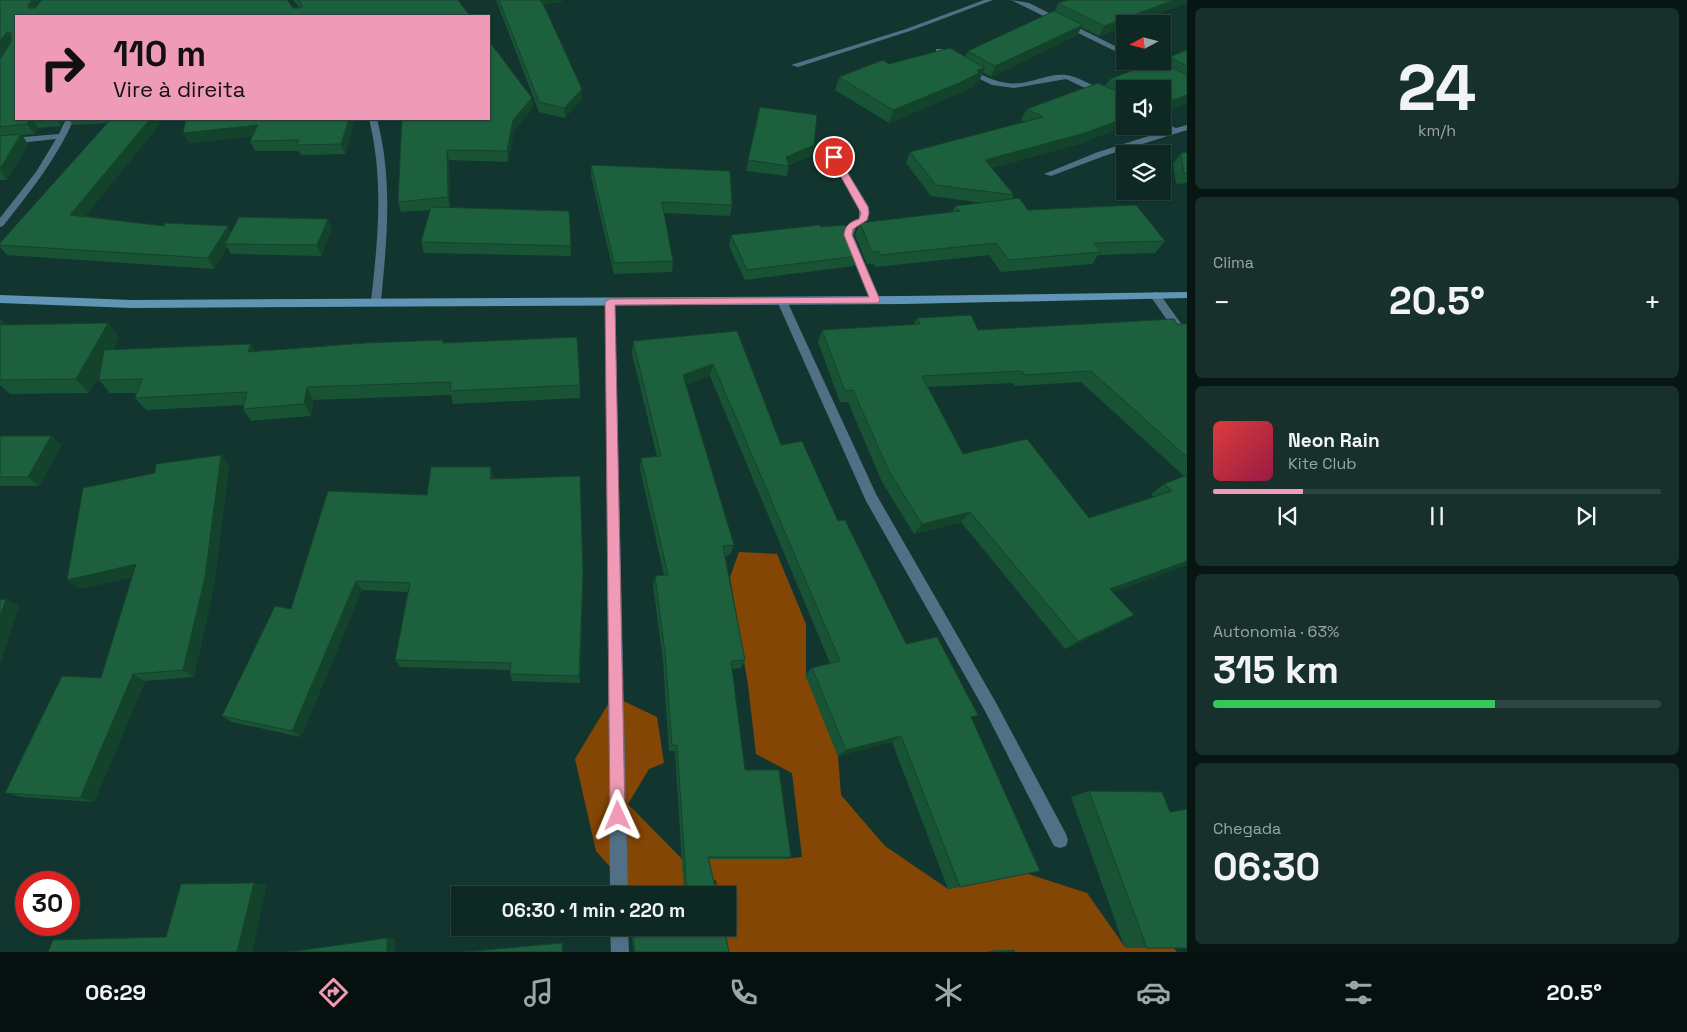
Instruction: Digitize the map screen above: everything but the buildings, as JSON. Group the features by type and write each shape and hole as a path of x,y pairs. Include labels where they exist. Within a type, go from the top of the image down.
{"street":[{"path":"795,65 908,30 990,0"},
{"path":"1014,0 1029,2 1116,49"},
{"path":"938,51 994,84 1014,86 1058,76 1067,77 1116,101"},
{"path":"1158,70 1187,85"},
{"path":"0,224 51,156 70,120"},
{"path":"373,120 384,164 385,190 376,302"},
{"path":"1048,174 1100,154 1187,127"},
{"path":"1171,128 1176,131"},
{"path":"0,142 63,136"},
{"path":"834,157 864,207 863,220 854,223 849,228 848,235 875,300"},
{"path":"1155,295 1187,340"},
{"path":"0,299 132,304 782,301 1187,295"},
{"path":"782,301 871,498 990,706 1060,840"},
{"path":"610,302 619,886"},
{"path":"619,936 620,952"}],"shaded area":[{"path":"739,552 777,554 806,624 806,675 838,756 841,795 885,846 948,889 1025,873 1087,893 1125,947 1174,948 1177,952 998,952 997,950 987,952 726,952 723,936 736,936 736,886 717,886 716,880 686,886 627,886 596,851 575,759 613,696 657,717 664,763 649,769 628,804 682,859 785,859 802,857 792,773 756,754 748,685 730,577"}],"route":[{"path":"618,816 610,302 875,300 848,235 849,228 854,223 863,220 864,207 834,157"}]}
